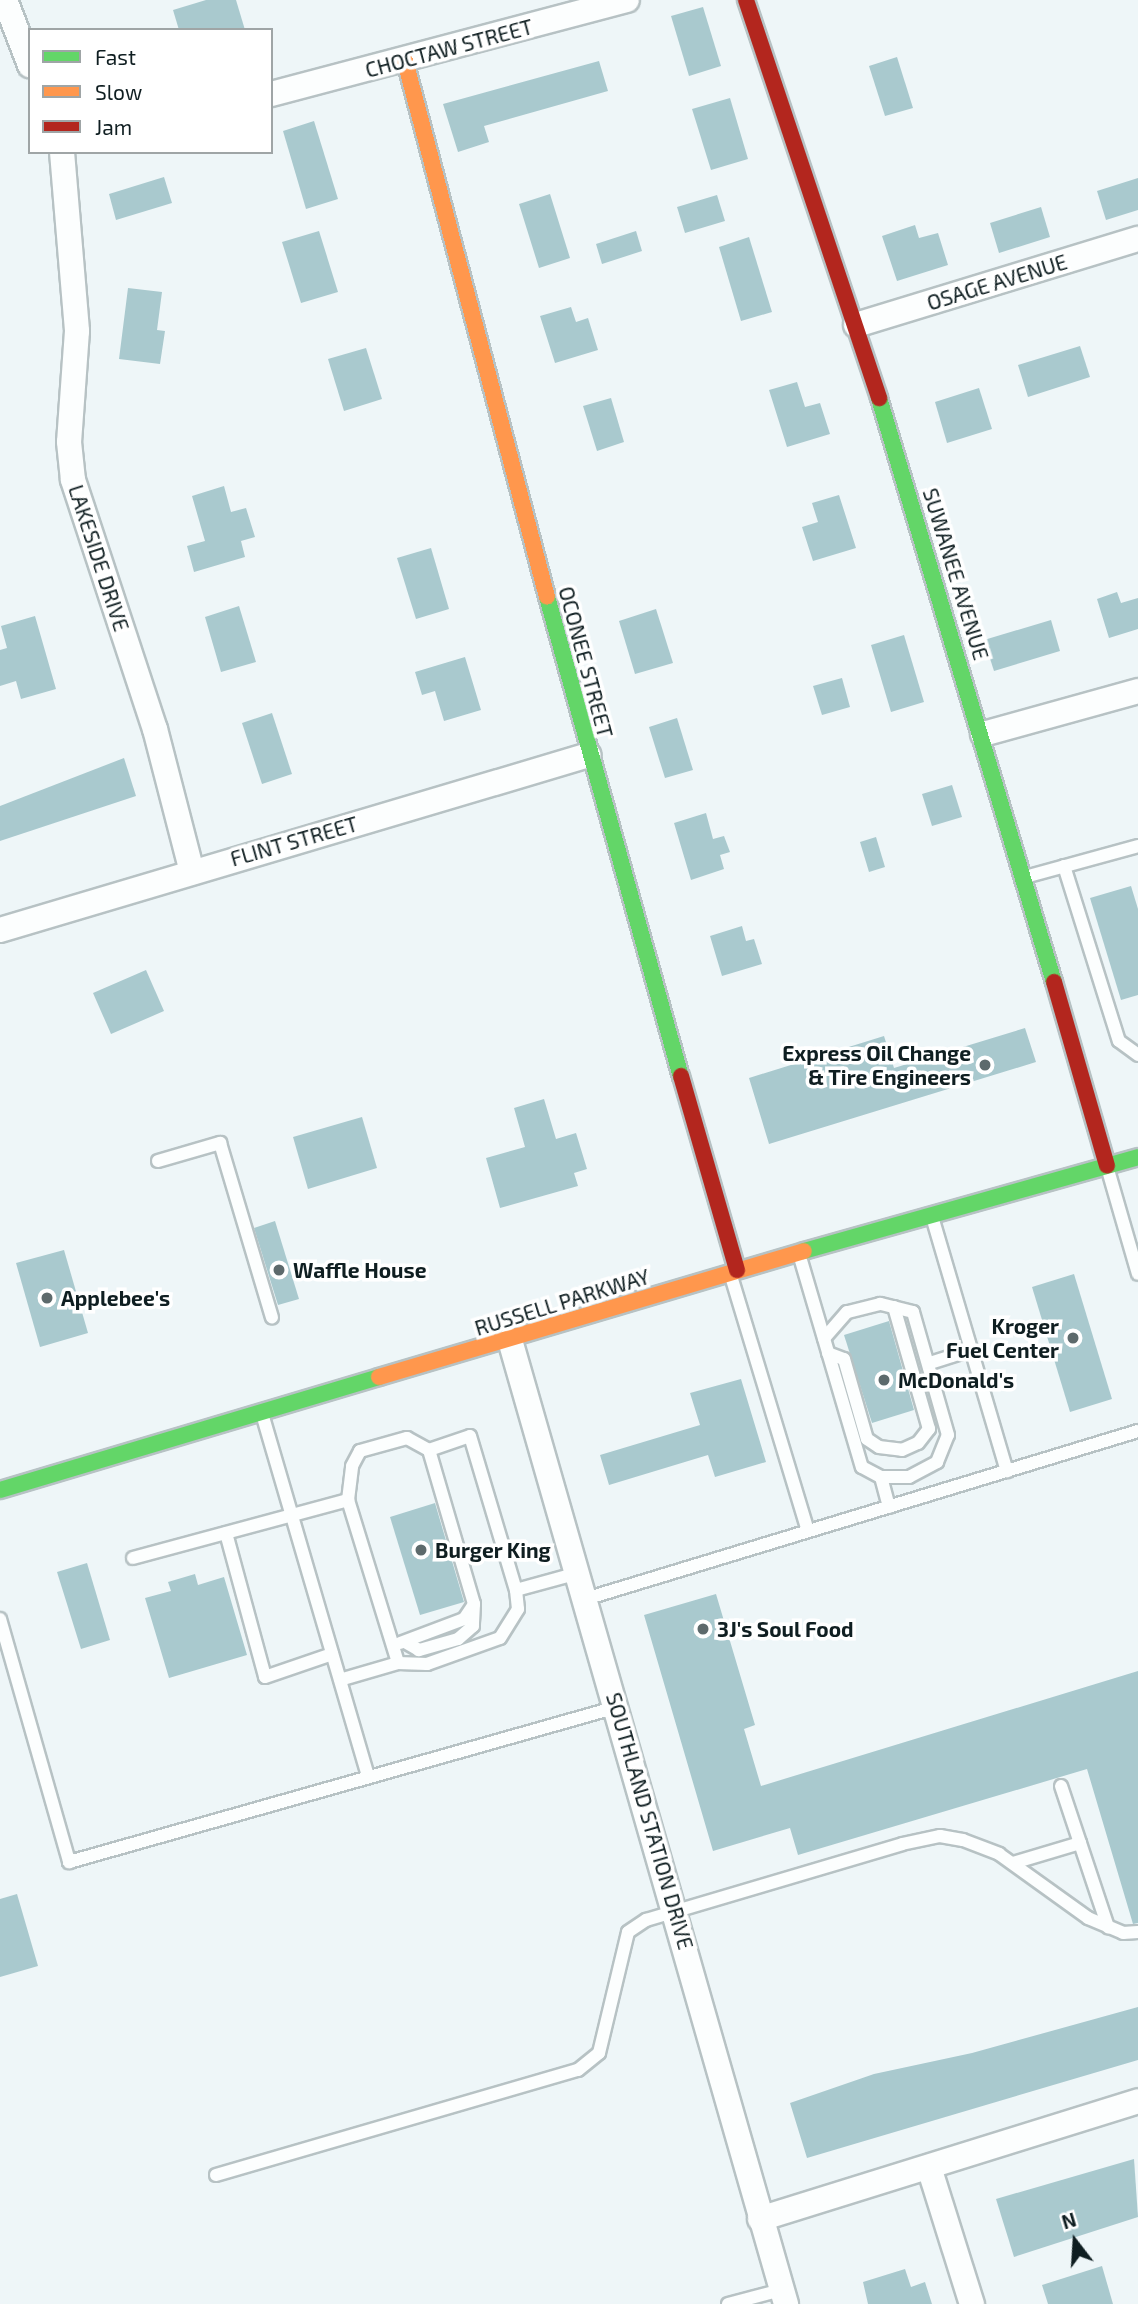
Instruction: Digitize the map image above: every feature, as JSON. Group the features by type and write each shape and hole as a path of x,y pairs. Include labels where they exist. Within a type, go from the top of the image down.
{"street":[{"path":"5,0 28,60"},
{"name":"CHOCTAW STREET","path":"273,94 405,61 627,0"},
{"name":"SUWANEE AVENUE","path":"746,0 856,325 983,734 1107,1166"},
{"name":"OCONEE STREET","path":"405,61 589,755 734,1271"},
{"name":"LAKESIDE DRIVE","path":"62,154 77,331 69,442 73,480 155,729 192,872"},
{"name":"OSAGE AVENUE","path":"856,325 1138,239"},
{"path":"983,734 1138,691"},
{"name":"FLINT STREET","path":"0,930 589,755"},
{"name":"RUSSELL PARKWAY","path":"0,1490 734,1271 1138,1157"},
{"name":"SOUTHLAND STATION DRIVE","path":"510,1340 677,1914 760,2219 784,2297"},
{"path":"760,2219 1138,2101"},
{"path":"929,2167 972,2304"}],"lane":[{"path":"1024,878 1138,846"},
{"path":"1064,866 1119,1041 1138,1055"},
{"path":"158,1161 220,1143 272,1317"},
{"path":"1107,1166 1138,1274"},
{"path":"932,1216 1007,1471"},
{"path":"799,1253 828,1353 862,1467 881,1477 909,1477 937,1462 948,1435 930,1363 913,1312 880,1304 847,1312 824,1338"},
{"path":"734,1271 808,1531"},
{"path":"828,1353 844,1359 867,1439 879,1447 902,1450 918,1443 929,1429 894,1307"},
{"path":"930,1363 971,1350"},
{"path":"261,1413 368,1777"},
{"path":"585,1600 1138,1431"},
{"path":"340,1680 398,1663 427,1664 500,1638 517,1609 516,1590 470,1436 429,1450"},
{"path":"398,1663 399,1643 348,1500 352,1466 360,1451 407,1437 429,1450 474,1604 464,1619 399,1643"},
{"path":"925,1469 933,1494"},
{"path":"881,1477 890,1507"},
{"path":"133,1558 348,1500"},
{"path":"226,1534 265,1677 332,1654"},
{"path":"516,1590 578,1573"},
{"path":"0,1619 69,1862 617,1707"},
{"path":"1061,1786 1108,1927"},
{"path":"216,2175 578,2070 599,2053 628,1932 646,1920 677,1914 902,1844 940,1836 963,1840 1013,1863 1108,1927 1138,1932"},
{"path":"1013,1863 1080,1843"},
{"path":"728,2304 784,2297"}],"building":[{"path":"206,0 236,0 244,28 178,28 173,10"},
{"path":"703,7 721,66 689,76 671,16"},
{"path":"897,57 913,108 885,116 869,66"},
{"path":"599,61 608,91 484,126 489,142 458,152 443,104"},
{"path":"730,98 748,159 711,170 692,109"},
{"path":"314,121 338,199 306,209 283,131"},
{"path":"164,177 172,203 116,220 109,194"},
{"path":"1138,178 1138,210 1106,220 1097,191"},
{"path":"550,194 570,258 539,268 519,204"},
{"path":"717,195 725,221 685,233 677,207"},
{"path":"1041,207 1050,237 999,253 990,223"},
{"path":"915,225 919,238 938,233 948,265 897,281 882,236"},
{"path":"319,231 338,292 301,303 282,242"},
{"path":"636,231 642,251 602,264 596,244"},
{"path":"749,237 772,312 741,321 719,247"},
{"path":"128,288 162,292 157,330 165,331 160,364 119,359"},
{"path":"571,307 576,322 588,318 598,350 555,363 540,316"},
{"path":"1080,346 1090,377 1028,397 1018,365"},
{"path":"366,348 382,399 344,411 328,359"},
{"path":"797,382 805,407 820,403 830,434 787,447 769,390"},
{"path":"979,388 992,429 947,443 935,402"},
{"path":"611,398 624,442 597,451 583,406"},
{"path":"224,486 231,512 246,508 255,537 241,541 245,557 194,572 187,546 205,541 192,496"},
{"path":"839,495 856,548 813,561 802,527 818,522 812,503"},
{"path":"431,548 449,609 416,619 397,558"},
{"path":"1117,592 1121,603 1138,598 1138,629 1109,638 1097,599"},
{"path":"239,606 256,662 221,672 205,617"},
{"path":"656,609 673,663 635,674 619,621"},
{"path":"35,616 56,689 21,699 16,681 0,686 0,650 7,648 1,626"},
{"path":"1051,620 1060,651 994,671 984,640"},
{"path":"904,635 924,702 891,712 871,645"},
{"path":"465,657 481,710 444,721 435,691 422,695 415,672"},
{"path":"842,678 850,707 822,715 813,686"},
{"path":"272,713 292,774 262,784 242,723"},
{"path":"677,718 693,770 665,778 649,727"},
{"path":"124,758 136,796 0,841 0,806"},
{"path":"952,785 962,817 932,826 922,794"},
{"path":"706,813 713,839 724,836 730,852 720,855 724,869 691,880 674,823"},
{"path":"876,837 885,867 869,872 860,842"},
{"path":"1131,886 1138,909 1138,995 1121,1000 1090,898"},
{"path":"742,926 746,941 754,939 762,964 722,976 710,936"},
{"path":"146,970 164,1011 111,1034 93,993"},
{"path":"1025,1028 1036,1062 769,1144 749,1078 884,1036 894,1068"},
{"path":"544,1099 556,1139 576,1133 587,1169 574,1173 578,1186 500,1208 486,1158 525,1147 514,1108"},
{"path":"362,1117 377,1168 308,1189 293,1137"},
{"path":"275,1221 299,1299 278,1305 254,1228"},
{"path":"64,1250 88,1333 40,1347 16,1263"},
{"path":"1074,1274 1112,1399 1070,1412 1032,1287"},
{"path":"889,1321 914,1410 872,1423 844,1335"},
{"path":"741,1379 766,1462 715,1477 708,1455 609,1485 600,1455 700,1425 690,1393"},
{"path":"435,1503 464,1602 420,1615 390,1517"},
{"path":"87,1563 110,1640 81,1649 57,1572"},
{"path":"195,1574 198,1585 224,1577 247,1655 169,1678 145,1598 171,1591 168,1582"},
{"path":"716,1594 755,1725 744,1729 761,1786 1138,1671 1138,1923 1133,1924 1087,1769 798,1855 790,1828 713,1851 644,1615"},
{"path":"17,1894 38,1966 0,1977 0,1899"},
{"path":"1138,2007 1138,2060 807,2158 790,2103 874,2074 972,2053"},
{"path":"1134,2159 1138,2217 1014,2257 996,2199"},
{"path":"1102,2266 1113,2304 1048,2304 1042,2285"},
{"path":"905,2269 911,2287 925,2282 932,2304 868,2304 863,2282"}],"traffic: fast":[{"path":"879,398 1054,982"},
{"path":"547,597 681,1076"},
{"path":"804,1251 1138,1157"},
{"path":"0,1490 379,1377"}],"traffic: slow":[{"path":"405,61 547,597"},
{"path":"379,1377 804,1251"}],"traffic: jam":[{"path":"746,0 879,398"},
{"path":"1054,982 1107,1166"},
{"path":"681,1076 737,1270"}],"place":[{"name":"Express Oil Change & Tire Engineers","path":"985,1065"},
{"name":"Waffle House","path":"279,1270"},
{"name":"Applebee's","path":"47,1298"},
{"name":"Kroger Fuel Center","path":"1073,1338"},
{"name":"McDonald's","path":"884,1380"},
{"name":"Burger King","path":"421,1550"},
{"name":"3J's Soul Food","path":"703,1629"}]}
